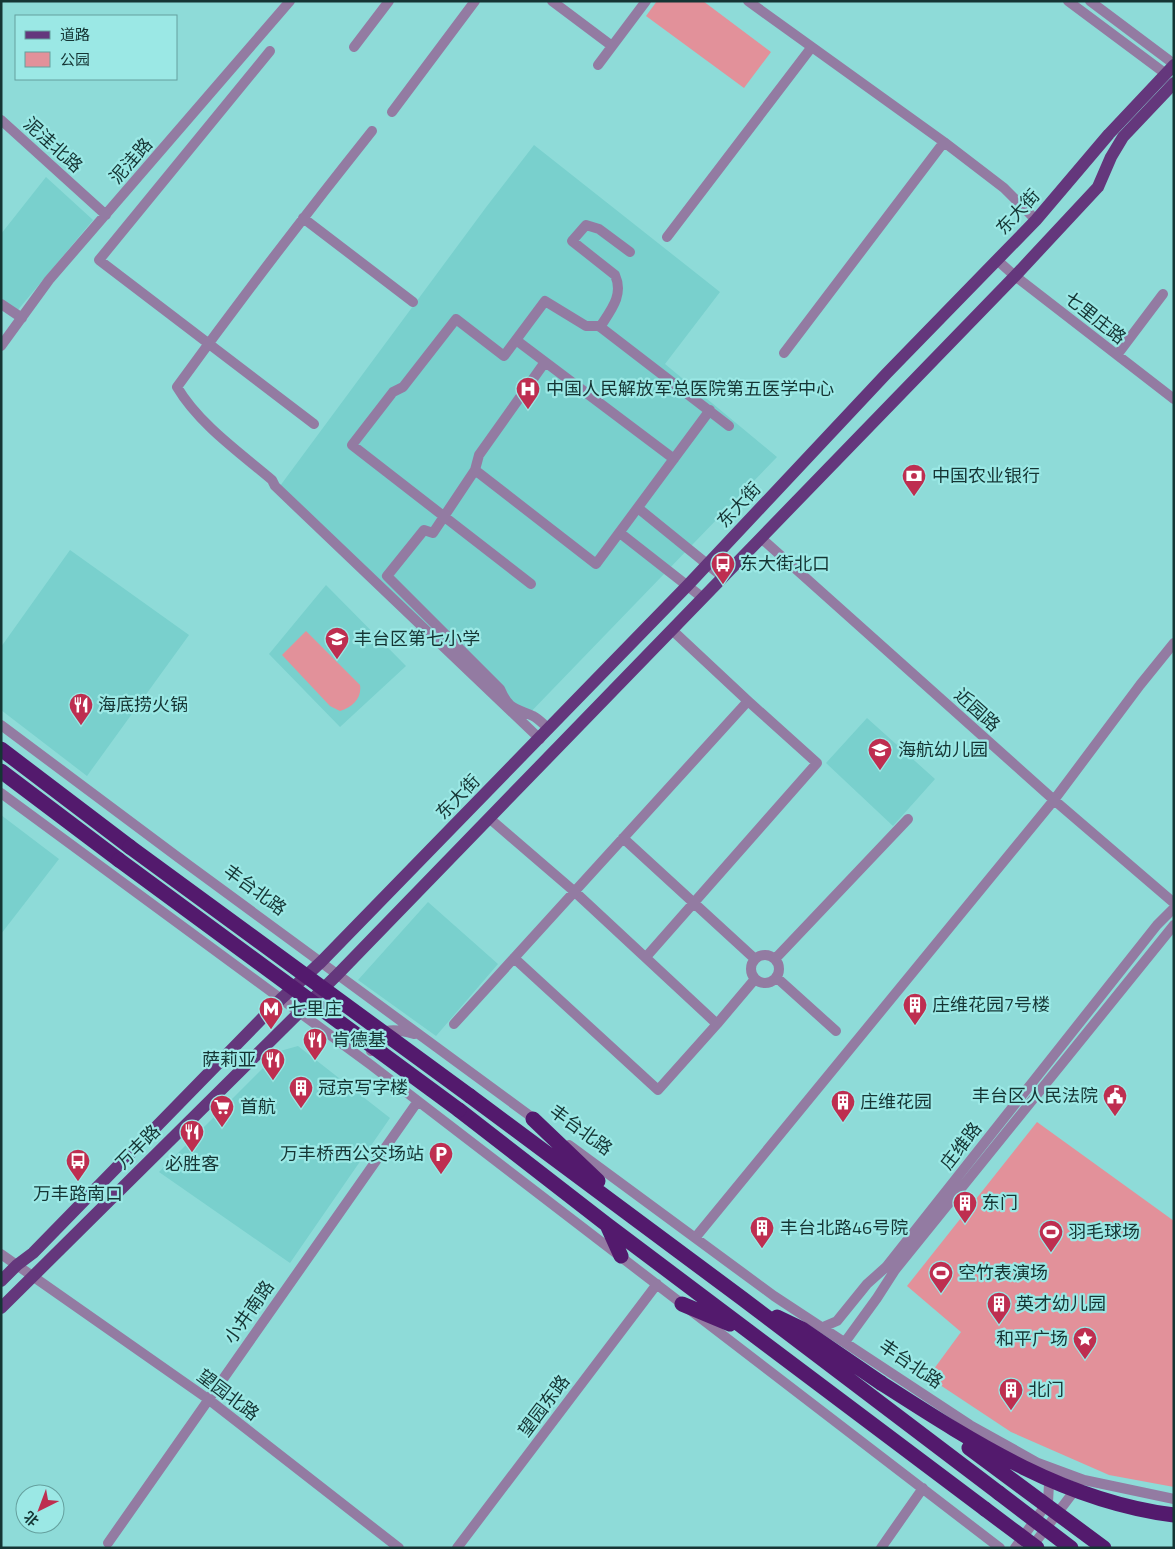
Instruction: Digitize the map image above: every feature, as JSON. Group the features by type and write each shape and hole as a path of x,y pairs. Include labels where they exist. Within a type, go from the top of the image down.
{"highway":[{"path":"1,749 130,847 644,1225 1071,1548"},
{"path":"1,771 459,1110 606,1224 1036,1548"},
{"path":"533,1118 644,1225"},
{"path":"606,1224 622,1256"},
{"path":"743,1299 802,1329 881,1383 966,1437 1019,1466 1065,1486 1111,1502 1174,1515"},
{"path":"682,1304 750,1332"},
{"path":"881,1383 1104,1548"},
{"path":"985,1509 1023,1548"}],"main road":[{"name":"东大街","path":"281,999 321,962 540,739 708,564 887,373 1036,220 1108,134 1172,72"},
{"name":"东大街","path":"300,1011 703,598 1098,187 1111,157 1123,137 1172,72"},
{"path":"1079,170 1086,168 1093,170 1099,175 1101,181"},
{"name":"万丰路","path":"1,1281 17,1265 33,1253 281,999"},
{"name":"万丰路","path":"1,1308 300,1011"}],"street":[{"name":"泥洼路","path":"1,346 49,280 290,1"},
{"path":"354,47 389,1"},
{"path":"392,112 475,1"},
{"path":"552,1 612,46"},
{"path":"598,65 646,1"},
{"path":"748,1 944,142 1004,188 1036,220"},
{"path":"1068,1 1172,72"},
{"path":"1090,1 1172,72"},
{"path":"667,236 811,48"},
{"path":"270,51 99,260 314,424"},
{"name":"泥洼北路","path":"1,120 106,215"},
{"path":"372,131 302,218 177,387 186,403 272,480 275,486 540,739"},
{"path":"784,352 944,142"},
{"path":"302,218 412,302"},
{"path":"600,327 617,300 618,283 615,275 572,241 586,226 599,229 630,252"},
{"name":"七里庄路","path":"997,260 1014,276 1174,399"},
{"path":"1117,356 1163,294"},
{"path":"532,584 352,445 393,392 403,387 456,319 504,356 545,301 586,326 600,327 729,426"},
{"path":"1,304 22,318"},
{"path":"516,340 674,459"},
{"path":"545,362 479,455 475,470 433,533 424,530 387,576 500,689 504,700 518,712 535,717 549,729"},
{"path":"475,470 596,564 710,410"},
{"path":"638,508 723,577"},
{"path":"620,533 703,598"},
{"name":"近园路","path":"761,538 1054,800 1174,904"},
{"path":"646,957 817,763 748,702 672,630"},
{"path":"695,1238 1054,800 1140,685 1174,643"},
{"path":"454,1024 748,702"},
{"name":"丰台北路","path":"1,725 774,1296 970,1425 1038,1463 1084,1480 1174,1499"},
{"path":"1,793 300,1011 622,1256 1000,1548"},
{"path":"489,818 575,892 717,1024"},
{"path":"775,959 908,819"},
{"path":"623,838 754,959"},
{"name":"庄维路","path":"823,1328 837,1321 867,1284 886,1267 1151,933 1174,908"},
{"name":"庄维路","path":"845,1342 895,1270 1174,925"},
{"path":"763,955 771,956 775,959 779,968 773,981 763,983 755,979 750,971 754,959 763,955"},
{"path":"514,958 658,1090 755,979"},
{"path":"776,977 836,1031"},
{"path":"371,1065 372,1041 378,1035 388,1030 400,1030 422,1036"},
{"name":"小井南路","path":"108,1543 418,1101"},
{"name":"望园北路","path":"1,1254 208,1399 399,1548"},
{"name":"望园东路","path":"457,1548 657,1284"},
{"path":"1015,1548 1048,1502 1049,1484 1045,1472 1038,1463"},
{"path":"1031,1548 1084,1480"},
{"path":"881,1548 923,1488"}],"shaded area":[{"name":"中国人民解放军总医院第五医学中心","path":"534,145 720,292 665,364 777,457 523,720 280,486"},
{"path":"46,177 93,220 17,311 1,299 1,234"},
{"path":"70,550 189,635 87,776 1,710 1,647"},
{"name":"丰台区第七小学","path":"326,585 406,666 340,727 269,654"},
{"name":"海航幼儿园","path":"867,718 935,779 893,826 826,763"},
{"path":"1,815 59,859 1,934"},
{"path":"428,902 498,964 436,1036 358,980"},
{"path":"298,1046 390,1118 290,1263 159,1172 280,1051"}],"green space":[{"path":"657,1 703,1 771,52 744,88 646,16"},
{"path":"306,631 360,685 358,698 349,707 340,711 330,706 282,655"},
{"path":"1037,1122 1174,1221 1174,1487 1109,1475 1011,1432 928,1377 961,1332 907,1286"}],"place":[{"name":"中国人民解放军总医院第五医学中心","path":"528,410"},
{"name":"中国农业银行","path":"914,497"},
{"name":"东大街北口","path":"723,585"},
{"name":"丰台区第七小学","path":"337,660"},
{"name":"海底捞火锅","path":"81,726"},
{"name":"海航幼儿园","path":"880,771"},
{"name":"庄维花园7号楼","path":"915,1026"},
{"name":"七里庄","path":"271,1030"},
{"name":"肯德基","path":"315,1061"},
{"name":"萨莉亚","path":"273,1081"},
{"name":"冠京写字楼","path":"301,1109"},
{"name":"丰台区人民法院","path":"1115,1117"},
{"name":"庄维花园","path":"843,1123"},
{"name":"首航","path":"222,1128"},
{"name":"必胜客","path":"192,1153"},
{"name":"万丰桥西公交场站","path":"441,1175"},
{"name":"万丰路南口","path":"78,1182"},
{"name":"东门","path":"965,1224"},
{"name":"丰台北路46号院","path":"762,1249"},
{"name":"羽毛球场","path":"1051,1253"},
{"name":"空竹表演场","path":"941,1294"},
{"name":"英才幼儿园","path":"999,1325"},
{"name":"和平广场","path":"1085,1360"},
{"name":"北门","path":"1011,1411"}]}
